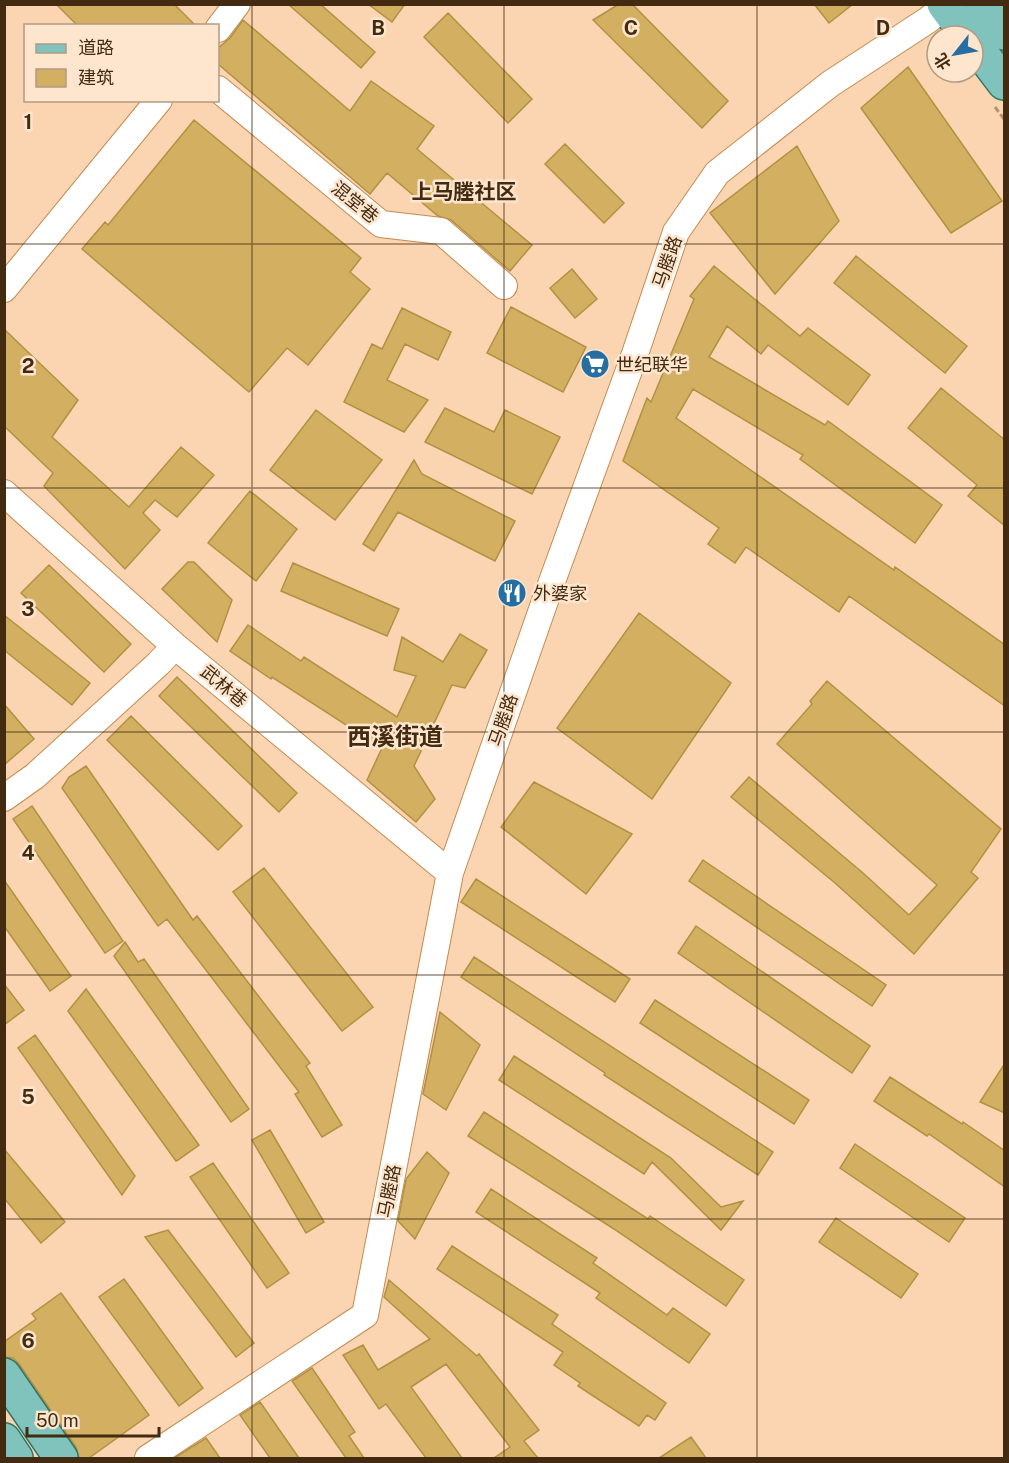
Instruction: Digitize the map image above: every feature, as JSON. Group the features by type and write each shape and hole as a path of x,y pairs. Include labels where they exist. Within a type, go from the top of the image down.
{"main road":[{"path":"983,4 1005,33"},
{"path":"946,5 959,24"},
{"path":"985,57 1005,83"},
{"path":"4,1375 61,1458"},
{"path":"4,1440 16,1458"}],"street":[{"path":"219,28 237,4"},
{"name":"马塍路","path":"148,1458 365,1315 450,873 546,598 636,351 676,232 717,172 830,84 928,20 946,5"},
{"name":"混堂巷","path":"219,90 381,224 441,231 504,286"},
{"path":"4,289 157,102"},
{"name":"武林巷","path":"4,493 175,646 450,873"},
{"path":"4,798 35,776 175,646"}],"building":[{"path":"56,4 174,4 194,24 76,24"},
{"path":"288,4 320,4 375,52 361,68"},
{"path":"368,4 405,4 392,22"},
{"path":"619,4 632,4 728,101 702,128 593,20"},
{"path":"814,4 853,4 829,23"},
{"path":"448,13 532,99 508,123 424,37"},
{"path":"243,20 350,111 371,81 434,126 417,149 532,245 510,271 451,220 438,216 387,173 370,194 219,65 219,47 230,38"},
{"path":"908,67 1002,201 951,233 861,108"},
{"path":"194,120 361,258 350,272 370,289 308,365 287,348 249,392 82,249 105,222 108,225"},
{"path":"565,144 624,203 604,223 545,164"},
{"path":"797,146 839,221 775,294 710,213"},
{"path":"856,256 967,346 945,373 834,283"},
{"path":"714,266 800,336 808,328 870,375 848,405 768,345 761,354 727,326 709,357 825,425 828,421 942,505 915,543 800,459 803,455 693,389 676,418 1005,645 1005,706 849,596 839,612 746,547 735,563 708,544 719,528 623,461 647,398 651,402 694,299 690,296"},
{"path":"572,269 597,299 575,318 550,288"},
{"path":"511,307 586,347 563,392 487,353"},
{"path":"402,308 451,332 438,360 405,344 387,380 428,400 404,432 344,402 372,344 382,349"},
{"path":"4,329 78,400 52,437 129,507 181,447 214,475 177,517 155,500 143,513 160,530 125,569 44,486 53,473 4,426"},
{"path":"941,388 1005,440 1005,526 968,496 977,485 908,428"},
{"path":"445,408 494,432 505,410 560,437 532,494 425,442"},
{"path":"316,410 382,460 335,520 270,470"},
{"path":"414,460 422,474 515,521 495,561 398,512 374,551 363,544"},
{"path":"250,491 297,529 256,581 208,543"},
{"path":"188,562 194,562 232,600 217,642 162,589"},
{"path":"293,563 399,609 387,636 281,591"},
{"path":"49,565 131,644 104,672 21,593"},
{"path":"639,613 731,683 652,799 557,728"},
{"path":"4,615 90,683 72,705 4,650"},
{"path":"248,625 301,661 304,657 397,717 416,676 394,670 402,637 443,662 460,634 487,650 465,688 452,685 414,766 435,799 416,822 367,780 382,748 230,651"},
{"path":"177,677 297,793 279,812 159,696"},
{"path":"827,681 1001,829 971,872 978,878 914,954 835,883 731,797 749,777 909,915 937,885 777,744 812,704 810,701"},
{"path":"4,704 34,739 4,765"},
{"path":"131,716 242,826 218,850 107,740"},
{"path":"86,766 193,920 197,916 310,1063 306,1066 342,1125 322,1137 295,1094 299,1092 167,919 158,926 62,788 69,777"},
{"path":"534,782 632,834 586,894 501,827"},
{"path":"32,806 123,941 105,953 13,819"},
{"path":"703,860 886,985 872,1006 689,881"},
{"path":"264,868 373,1007 342,1031 233,892"},
{"path":"476,879 630,979 615,1002 461,902"},
{"path":"4,880 71,976 50,991 4,926"},
{"path":"696,926 870,1046 852,1073 678,953"},
{"path":"125,942 138,962 144,959 249,1109 231,1122 114,956"},
{"path":"474,957 773,1152 758,1175 604,1075 605,1073 461,977"},
{"path":"4,984 24,1010 4,1025"},
{"path":"86,989 199,1145 178,1160 176,1161 68,1011"},
{"path":"655,1000 809,1100 794,1124 640,1023"},
{"path":"440,1012 480,1045 446,1110 423,1094"},
{"path":"35,1035 135,1176 122,1195 18,1048"},
{"path":"514,1056 671,1158 721,1207 743,1201 721,1230 652,1162 644,1174 499,1080"},
{"path":"1005,1063 1005,1113 980,1102"},
{"path":"890,1077 1005,1151 1005,1187 929,1134 927,1136 874,1101"},
{"path":"484,1112 648,1219 650,1216 744,1280 726,1306 614,1229 468,1136"},
{"path":"270,1130 324,1222 306,1233 252,1140"},
{"path":"855,1144 965,1218 949,1242 840,1168"},
{"path":"4,1149 65,1222 41,1243 4,1198"},
{"path":"427,1152 449,1173 415,1239 398,1221 406,1179"},
{"path":"213,1163 289,1273 267,1288 190,1177"},
{"path":"491,1189 597,1258 593,1263 667,1315 673,1308 710,1334 689,1363 596,1298 600,1293 476,1212"},
{"path":"836,1218 918,1274 901,1298 819,1242"},
{"path":"168,1230 254,1343 236,1357 145,1237"},
{"path":"452,1246 558,1315 552,1324 666,1403 655,1420 647,1415 639,1426 578,1386 580,1383 554,1365 563,1352 437,1269"},
{"path":"124,1279 203,1388 179,1406 99,1297"},
{"path":"389,1280 477,1356 479,1354 539,1430 524,1441 538,1458 494,1458 510,1447 446,1364 411,1387 462,1458 426,1458 386,1404 379,1409 343,1355 363,1345 378,1370 430,1339 384,1297"},
{"path":"61,1293 149,1415 89,1458 79,1458 76,1447 19,1364 13,1358 4,1357 4,1342 36,1319 32,1314"},
{"path":"312,1368 355,1432 349,1436 364,1458 346,1458 292,1381"},
{"path":"260,1402 299,1458 270,1458 240,1415"},
{"path":"691,1437 706,1458 659,1458"},
{"path":"206,1438 220,1458 174,1458"}],"place":[{"name":"世纪联华","path":"595,364"},
{"name":"外婆家","path":"512,593"}],"district":[{"name":"上马塍社区","path":"464,191"},
{"name":"西溪街道","path":"395,736"}]}
